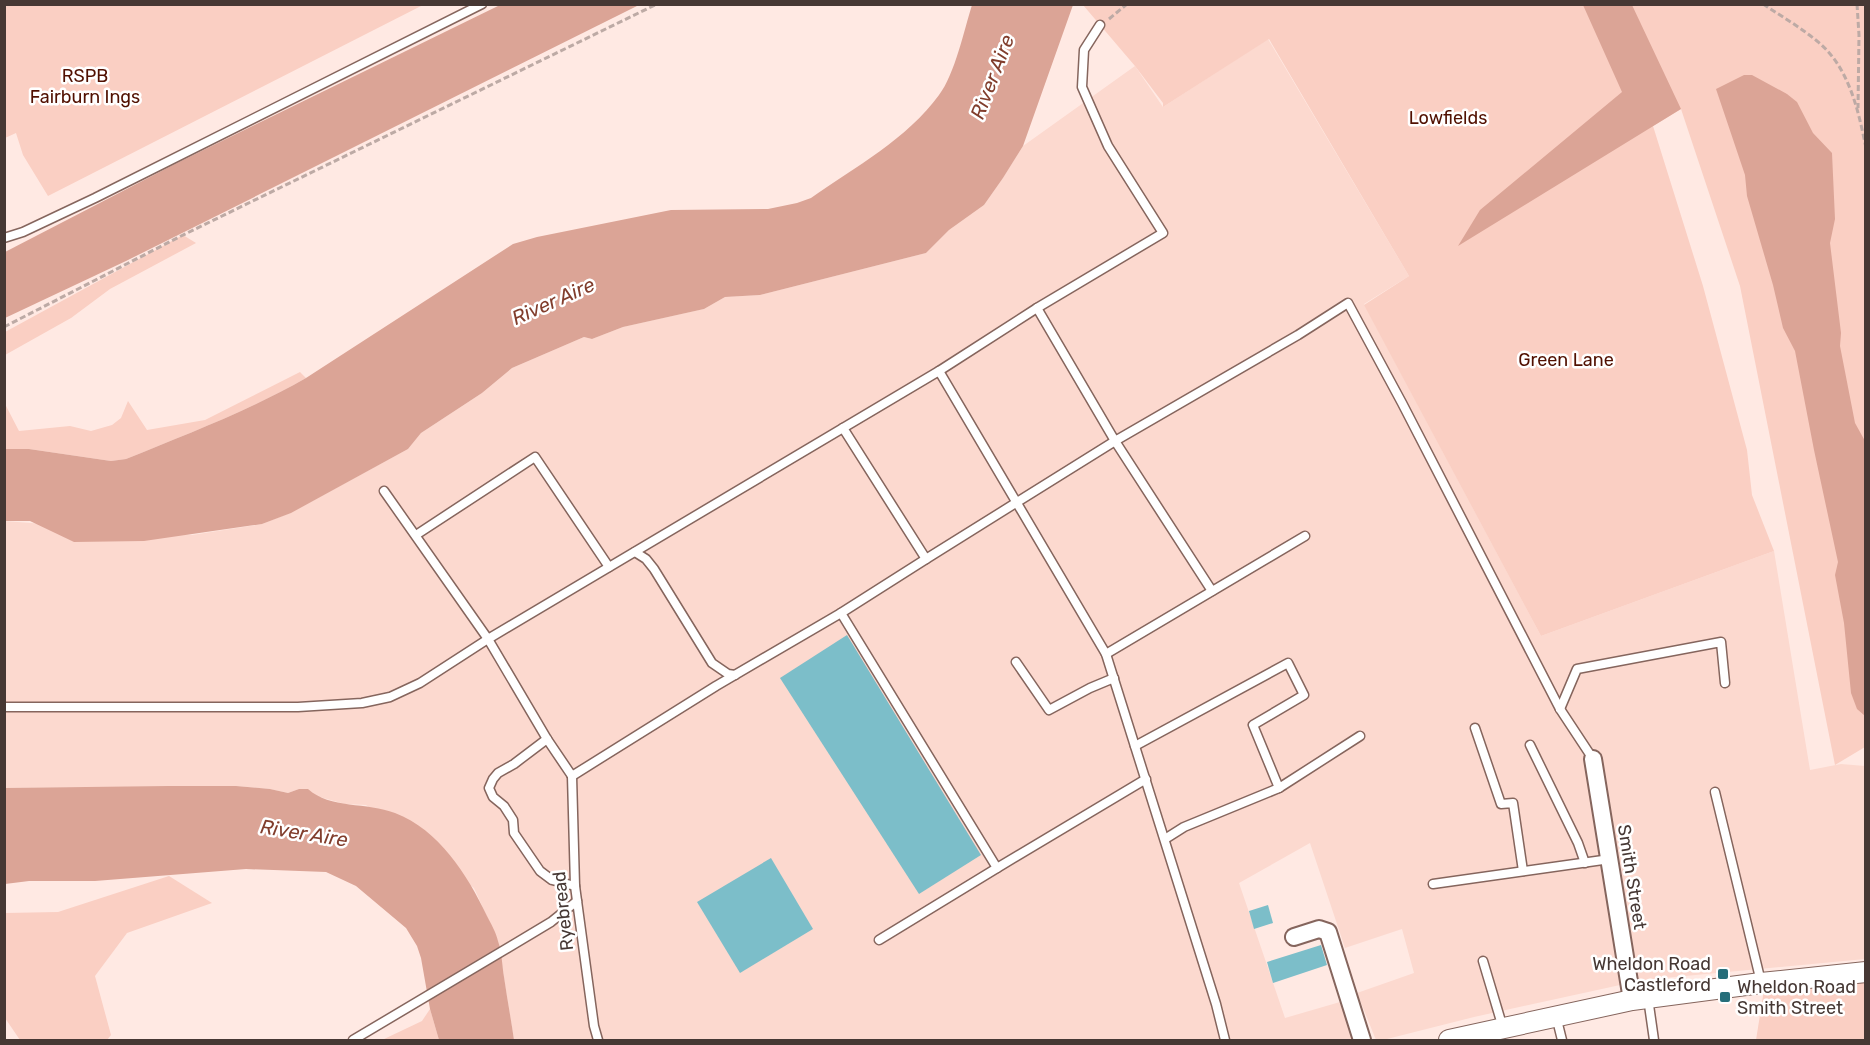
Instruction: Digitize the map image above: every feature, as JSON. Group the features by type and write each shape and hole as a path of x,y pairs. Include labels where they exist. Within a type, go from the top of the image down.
{"street":[{"name":"Smith Street","path":"1593,759 1640,999"},
{"path":"1294,937 1318,929 1328,932 1362,1041"},
{"path":"1449,1041 1640,999 1866,972"}],"lane":[{"path":"4,238 23,232 95,198 482,4"},
{"path":"4,707 298,707 362,703 390,697 420,683 488,639 939,371 1037,308 1163,233 1108,146 1082,87 1084,50 1100,25"},
{"path":"384,491 488,639 547,739 572,776 735,675 841,613 1115,441 1298,335 1348,303 1560,709 1593,759"},
{"path":"1037,308 1115,441 1212,591"},
{"path":"939,371 1106,654 1216,1004 1225,1041"},
{"path":"843,428 926,559"},
{"path":"417,535 535,457 609,567"},
{"path":"1106,654 1305,536"},
{"path":"635,552 646,559 654,569 712,663 728,674 735,675"},
{"path":"841,613 997,868"},
{"path":"1560,709 1577,669 1721,642 1725,683"},
{"path":"1016,662 1049,710 1114,678"},
{"path":"1135,746 1288,663 1304,695 1253,725 1279,788"},
{"path":"1475,728 1501,804 1513,802 1523,871"},
{"path":"1165,839 1184,827 1279,788 1360,736"},
{"path":"547,739 498,773 489,788 493,797 509,813 513,820 514,833 540,871 552,880 575,886"},
{"path":"1530,745 1578,843 1585,863"},
{"name":"Ryebread","path":"572,776 575,886 598,1041"},
{"path":"879,940 1146,779"},
{"path":"1715,792 1761,983"},
{"path":"1433,884 1611,859"},
{"path":"353,1041 551,922 577,901"},
{"path":"1483,961 1503,1028"},
{"path":"1640,999 1654,1041"},
{"path":"1555,1016 1562,1040"}],"path":[{"path":"4,327 181,236 657,4"},
{"path":"1100,25 1127,4"},
{"path":"1763,4 1818,42 1844,72 1858,109 1866,148"},
{"path":"1857,4 1858,109"}],"shaded area":[{"path":"1268,39 1409,276 1364,304 1541,636 1774,551 1810,770 1841,764 1865,766 1865,959 1643,980 1376,1040 1357,993 1414,973 1402,929 1345,948 1310,843 1239,883 1285,1018 1340,1002 1353,1040 514,1040 498,941 474,888 366,805 345,804 299,789 288,793 236,786 5,788 4,521 192,535 262,524 290,513 408,449 421,433 482,393 512,368 584,337 592,339 623,327 704,309 725,297 760,295 926,253 949,230 984,205 1023,146 1135,66 1163,107"}],"green space":[{"name":"RSPB Fairburn Ings","path":"5,4 423,5 48,196 23,155 16,133 5,138"},
{"path":"1083,5 1865,5 1865,747 1835,765 1740,286 1681,109 1653,126 1703,286 1747,450 1752,495 1774,551 1541,636 1364,305 1409,276 1269,39 1163,107 1163,103 1135,66"},
{"path":"183,235 196,243 110,289 71,318 5,355 5,332"},
{"path":"300,372 306,378 262,401 126,459 111,461 29,449 5,449 4,402 19,431 70,426 91,431 112,425 121,418 128,401 147,430 205,420"},
{"path":"169,876 212,903 127,933 95,976 111,1035 107,1040 20,1040 5,1018 5,913 58,912"},
{"path":"1865,981 1865,1040 1756,1040 1764,990"},
{"path":"430,1009 439,1040 382,1040 422,1021"}],"water":[{"path":"500,5 639,5 126,261 5,318 5,252 175,164"},
{"name":"River Aire","path":"972,5 1073,5 1023,146 984,205 949,230 926,253 760,295 725,297 704,309 623,327 592,339 584,337 512,368 482,393 421,433 408,449 291,513 262,524 144,541 74,542 30,521 5,521 5,449 29,449 111,461 126,459 240,412 306,378 513,244 671,210 768,209 811,198 896,139 926,111 950,76"},
{"path":"1583,5 1632,5 1681,109 1458,246 1480,210 1622,92"},
{"path":"1744,75 1752,75 1797,102 1813,133 1832,153 1835,219 1830,243 1841,333 1840,346 1855,423 1865,441 1865,716 1857,709 1851,693 1844,623 1835,575 1838,562 1795,351 1783,328 1747,196 1745,175 1716,89"},
{"name":"River Aire","path":"236,786 288,793 308,789 327,800 395,813 425,830 461,869 495,931 514,1040 439,1040 430,1009 421,958 406,928 356,886 326,872 246,869 95,881 29,881 5,884 5,788"}],"building":[{"path":"847,635 981,855 919,894 780,678"},
{"path":"771,858 813,929 740,973 697,902"},
{"path":"1268,905 1273,923 1254,929 1249,911"},
{"path":"1321,945 1327,965 1273,983 1267,962"}],"place":[{"name":"Wheldon Road Castleford","path":"1723,974"},
{"name":"Wheldon Road Smith Street","path":"1725,997"}],"park label":[{"name":"Lowfields","path":"1448,118"},
{"name":"Green Lane","path":"1566,360"}]}
